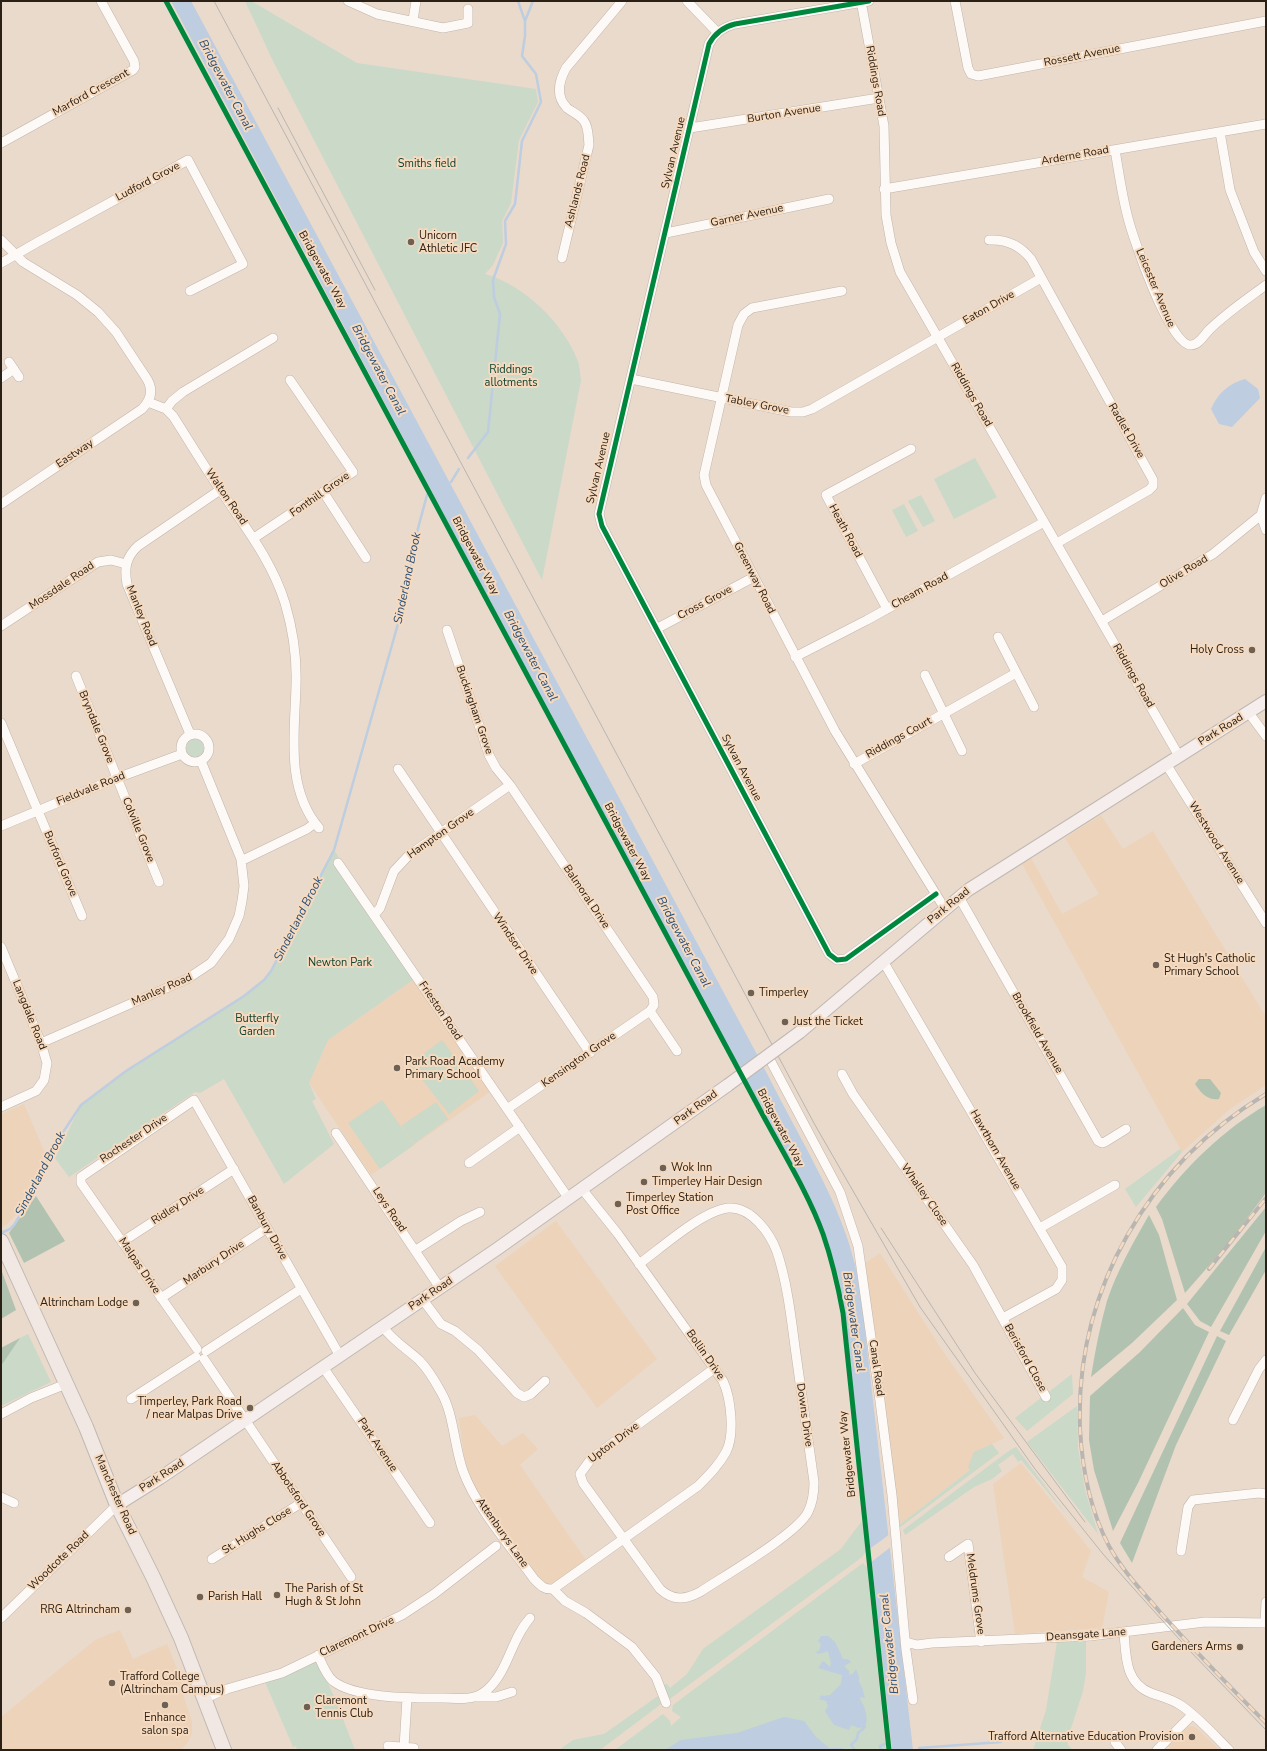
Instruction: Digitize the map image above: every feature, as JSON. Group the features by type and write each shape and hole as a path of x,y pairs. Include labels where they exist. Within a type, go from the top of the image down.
{"highway":[{"name":"Manchester Road","path":"1,1242 66,1384 117,1505 180,1638 221,1749"}],"main road":[{"name":"Park Road","path":"117,1505 384,1327 728,1085 800,1032 959,897 1061,830 1266,701"}],"street":[{"name":"Marford Crescent","path":"1,143 133,70 134,61 101,1"},
{"path":"348,1 377,14 412,20 443,28 470,26 468,9"},
{"path":"412,20 416,1"},
{"name":"Ashlands Road","path":"562,258 589,145 587,128 583,120 566,107 559,94 560,78 566,68 622,1"},
{"path":"687,1 717,32 735,24 864,2"},
{"name":"Rossett Avenue","path":"955,1 968,68 971,74 978,76 1266,21"},
{"name":"Riddings Road","path":"864,2 884,126 884,188 889,231 898,267 1179,756"},
{"name":"Sylvan Avenue","path":"717,32 713,37 707,51 666,233 599,514 602,526 830,956 840,960 846,959 936,894"},
{"name":"Burton Avenue","path":"690,128 879,98"},
{"name":"Arderne Road","path":"884,188 1266,124"},
{"path":"1220,132 1230,190 1254,252 1266,271"},
{"name":"Leicester Avenue","path":"1115,150 1125,205 1132,232 1158,301 1182,342 1188,345 1195,344 1218,321 1266,284"},
{"name":"Ludford Grove","path":"16,255 188,160 243,264 190,291"},
{"name":"Garner Avenue","path":"666,233 829,199"},
{"path":"1,240 33,269 77,295 104,318 150,383 151,392 148,402 166,409 172,401 183,392 272,338"},
{"path":"989,240 1003,240 1019,247 1031,259 1041,278"},
{"path":"1,263 16,255"},
{"name":"Eaton Drive","path":"937,337 1041,278"},
{"name":"Radlet Drive","path":"1041,278 1154,482 1149,490 1057,543"},
{"name":"Greenway Road","path":"842,291 748,310 744,314 738,325 705,480 795,656 854,764 945,909"},
{"name":"Tabley Grove","path":"631,379 791,412 808,411 937,337"},
{"path":"1,378 14,369"},
{"name":"Fonthill Grove","path":"254,538 324,493 353,472 290,380"},
{"name":"Eastway","path":"1,504 142,409 148,402"},
{"name":"Walton Road","path":"166,409 173,416 220,490 254,538 276,580 285,603 292,632 296,685 293,731 294,760 305,804 317,826 307,829 245,859 242,859"},
{"name":"Heath Road","path":"887,609 826,495 911,449"},
{"path":"126,564 132,552 138,546 220,490"},
{"path":"324,493 366,558"},
{"path":"1266,498 1261,515 1266,530"},
{"name":"Olive Road","path":"1102,621 1213,554 1261,515"},
{"name":"Cheam Road","path":"795,656 887,609 1044,522"},
{"name":"Mossdale Road","path":"1,626 98,562 111,560 126,564"},
{"name":"Manley Road","path":"126,564 127,584 190,734"},
{"name":"Cross Grove","path":"656,629 754,577"},
{"name":"Buckingham Grove","path":"447,630 489,755 496,768 510,785"},
{"path":"999,637 1034,707"},
{"name":"Riddings Court","path":"854,764 1016,673"},
{"name":"Riddings Court","path":"926,674 962,751"},
{"name":"Bryndale Grove","path":"76,676 117,778"},
{"path":"1249,713 1266,736"},
{"name":"Burford Grove","path":"1,722 82,916"},
{"path":"195,733 204,736 210,745 208,754 201,761 192,762 182,754 181,749 183,740 190,734 195,733"},
{"name":"Fieldvale Road","path":"1,826 117,778 182,754"},
{"name":"Manley Road","path":"41,1043 187,979 211,963 229,939 240,916 244,886 242,859 201,761"},
{"name":"Westwood Avenue","path":"1166,764 1266,923"},
{"name":"Windsor Drive","path":"398,769 590,1053"},
{"name":"Colville Grove","path":"117,778 159,882"},
{"name":"Hampton Grove","path":"374,915 380,908 390,881 398,865 408,855 441,834 510,785"},
{"name":"Balmoral Drive","path":"510,785 653,996 654,1005 650,1011"},
{"name":"Frieston Road","path":"338,863 569,1198"},
{"name":"Brookfield Avenue","path":"959,897 1098,1141 1102,1143 1105,1142 1126,1129"},
{"name":"Langdale Road","path":"1,947 41,1043 47,1063 44,1080 36,1091 1,1107"},
{"name":"Hawthorn Avenue","path":"883,961 1061,1264 1063,1273 1062,1280 1056,1289 1003,1318"},
{"path":"650,1011 677,1051"},
{"name":"Kensington Grove","path":"507,1109 650,1011"},
{"name":"Canal Road","path":"768,1056 840,1192 858,1246 880,1401 913,1700"},
{"name":"Whalley Close","path":"842,1074 853,1094 973,1265 1003,1318"},
{"name":"Banbury Drive","path":"194,1100 340,1356"},
{"name":"Rochester Drive","path":"81,1183 81,1177 86,1172 194,1100"},
{"path":"469,1163 520,1127"},
{"name":"Leys Road","path":"336,1134 416,1250 440,1288"},
{"name":"Ridley Drive","path":"122,1242 234,1169"},
{"name":"Malpas Drive","path":"81,1183 246,1420"},
{"path":"1040,1228 1116,1185"},
{"name":"Bollin Drive","path":"553,1589 698,1486 718,1465 726,1452 729,1440 731,1413 729,1399 723,1381 715,1368 582,1189"},
{"name":"Downs Drive","path":"623,1539 665,1593 679,1599 688,1598 700,1592 792,1530 805,1518 813,1498 814,1482 788,1301 777,1252 763,1227 754,1218 739,1210 730,1208 718,1210 701,1219 639,1264"},
{"path":"416,1250 461,1221 480,1212"},
{"name":"Marbury Drive","path":"161,1298 267,1228"},
{"path":"131,1399 301,1289"},
{"path":"423,1300 442,1324 455,1331 478,1350 518,1393 524,1397 531,1394 545,1381"},
{"name":"Berisford Close","path":"1003,1318 1046,1397"},
{"name":"Attenburys Lane","path":"384,1327 394,1339 420,1362 443,1394 463,1472 476,1498 534,1579 548,1590 553,1589 565,1601 586,1613 632,1647 656,1677 666,1704"},
{"path":"1233,1420 1259,1369 1266,1360"},
{"name":"Park Avenue","path":"323,1368 430,1523"},
{"name":"Upton Drive","path":"623,1539 583,1483 580,1474 582,1469 590,1459 715,1368"},
{"path":"1,1414 31,1398 66,1384"},
{"name":"Abbotsford Grove","path":"246,1420 351,1577"},
{"path":"1181,1551 1188,1507 1193,1500 1259,1493 1266,1494"},
{"path":"1,1497 14,1503"},
{"name":"St. Hughs Close","path":"212,1559 301,1503"},
{"name":"Woodcote Road","path":"1,1618 117,1505"},
{"name":"Meldrums Grove","path":"950,1558 968,1544 982,1642"},
{"name":"Claremont Drive","path":"203,1699 226,1688 282,1673 402,1615 434,1594 496,1546"},
{"path":"1265,1623 1266,1602"},
{"path":"475,1697 487,1690 503,1670 515,1642 524,1625 530,1618"},
{"name":"Deansgate Lane","path":"906,1642 917,1645 932,1642 982,1642 1090,1636 1194,1623 1265,1623"},
{"path":"1124,1632 1127,1667 1134,1680 1145,1690 1171,1700 1192,1715 1229,1750"},
{"path":"318,1655 330,1678 340,1685 375,1695 407,1698 496,1697 512,1692"},
{"path":"404,1747 407,1698"},
{"path":"1157,1750 1192,1715"},
{"path":"1115,1735 1115,1742 1121,1750"},
{"path":"388,1746 414,1748"}],"shaded area":[{"name":"St Hugh's Catholic Primary School","path":"1101,815 1123,849 1153,831 1266,1017 1266,1085 1230,1109 1182,1152 1022,864 1031,858 1062,914 1099,894 1065,838"},
{"name":"Park Road Academy Primary School","path":"417,977 494,1089 371,1175 309,1083 328,1040"},
{"path":"24,1104 45,1153 39,1173 26,1200 15,1216 6,1225 1,1227 1,1114"},
{"path":"556,1221 657,1359 597,1408 495,1266"},
{"path":"880,1253 942,1350 1004,1438 975,1452 970,1470 898,1526 882,1391 864,1264"},
{"path":"475,1415 502,1446 523,1433 538,1449 520,1465 588,1563 550,1586 535,1577 472,1486 465,1463 459,1418"},
{"path":"1021,1463 1091,1551 1082,1577 1109,1592 1102,1628 1015,1634 993,1484"},
{"name":"Trafford College (Altrincham Campus)","path":"120,1630 133,1659 167,1644 179,1674 185,1701 192,1721 192,1733 188,1742 181,1750 1,1750 1,1717 95,1640"},
{"name":"Trafford Alternative Education Provision","path":"1192,1726 1220,1750 1172,1750 1168,1746 1187,1727"}],"green space":[{"path":"245,1 251,1 357,63 536,89 538,102 519,140 511,203 502,221 503,243 493,265 485,274 500,279 514,287 540,307 562,332 577,359 579,367 581,380 542,580 273,61"},
{"path":"975,458 997,497 954,519 934,479"},
{"path":"921,495 935,521 923,527 908,501"},
{"path":"904,504 918,531 906,537 892,510"},
{"path":"191,739 199,739 204,744 202,755 199,757 191,757 186,752 186,744"},
{"name":"Newton Park","path":"334,850 417,977 328,1040 309,1083 316,1099 312,1101 334,1144 284,1184 224,1079 200,1093 195,1092 69,1177 55,1158 81,1105 126,1071 244,996 264,980 271,971"},
{"path":"442,1040 479,1091 449,1114 410,1064"},
{"path":"1199,1079 1210,1079 1221,1093 1219,1099 1208,1098 1202,1093 1195,1084"},
{"path":"382,1100 414,1145 380,1169 348,1123"},
{"path":"436,1102 448,1119 414,1144 401,1126"},
{"path":"1266,1105 1266,1193 1227,1245 1185,1293 1162,1219 1156,1207 1179,1178 1206,1150 1235,1126"},
{"path":"1180,1149 1182,1152 1136,1207 1125,1189"},
{"path":"36,1196 65,1241 24,1263 9,1233"},
{"path":"1266,1207 1266,1231 1211,1327 1200,1321 1187,1304"},
{"path":"1149,1215 1159,1235 1177,1300 1132,1343 1091,1377 1107,1301 1120,1268"},
{"path":"1266,1247 1266,1270 1229,1335 1220,1331"},
{"path":"1,1269 16,1310 1,1319"},
{"path":"1183,1308 1195,1325 1209,1332 1138,1483 1113,1531 1094,1470 1089,1440 1090,1396 1140,1352"},
{"path":"28,1334 51,1382 1,1406 1,1348"},
{"path":"1217,1336 1226,1341 1176,1445 1132,1563 1120,1543"},
{"path":"20,1338 3,1363 1,1365 1,1348"},
{"path":"1072,1374 1073,1394 1027,1431 1015,1418"},
{"path":"1077,1406 1078,1448 1085,1490 1098,1534 1027,1442"},
{"path":"992,1444 999,1453 899,1528 898,1526 970,1470 968,1467 974,1452"},
{"path":"1016,1447 1067,1515 1021,1460 1018,1462 1013,1454 998,1465 1002,1471 992,1479 974,1487 905,1535 903,1530"},
{"path":"861,1522 865,1528 866,1551 862,1557 667,1701 661,1685 667,1684 670,1688 687,1674 703,1649 841,1549"},
{"path":"863,1563 867,1567 886,1750 615,1750 663,1714 670,1721 671,1726 681,1717 672,1711 673,1705"},
{"path":"1086,1641 1086,1673 1083,1691 1067,1741 1068,1745 1073,1750 1033,1750 1046,1710 1057,1642"},
{"name":"Claremont Tennis Club","path":"317,1659 336,1701 355,1750 297,1750 296,1746 293,1747 265,1682"},
{"path":"658,1696 661,1704 600,1750 559,1750 573,1740 604,1734"}],"water":[{"name":"Bridgewater Canal","path":"171,1 191,1 753,1047 813,1161 839,1216 852,1255 861,1296 913,1750 892,1750 845,1313 838,1275 820,1222"},
{"path":"1245,379 1258,389 1260,398 1232,427 1219,424 1211,409 1214,403 1220,394 1229,386"},
{"path":"821,1636 828,1636 835,1642 843,1659 848,1659 851,1662 844,1666 849,1671 849,1675 853,1674 856,1669 865,1698 861,1697 860,1699 866,1713 867,1720 865,1727 859,1728 851,1725 849,1730 834,1725 825,1711 828,1706 826,1701 819,1699 821,1695 830,1695 841,1684 842,1675 818,1668 823,1661 830,1667 831,1663 828,1651 819,1654 815,1652 819,1651 821,1644 818,1641"},
{"path":"784,1717 804,1721 816,1737 829,1748 843,1748 844,1750 665,1750 681,1740 737,1733"}],"pier":[{"path":"890,1534 892,1546 870,1563 868,1550"}],"waterway":[{"path":"518,1 525,21"},
{"path":"468,458 488,432 500,314 494,297 493,280 506,244 505,221 515,204 522,141 541,102 536,74 522,56 525,36 525,21 533,1"},
{"path":"451,482 459,469"},
{"name":"Sinderland Brook","path":"1,1233 10,1229 14,1225 32,1196 52,1149 81,1105 126,1071 244,996 264,980 271,971 334,850 405,599 417,532 427,495"},
{"path":"855,1750 851,1745 857,1739 858,1733 865,1727"},
{"path":"919,1748 1001,1742"},
{"path":"881,1750 880,1746 885,1744"}],"tram line":[{"path":"214,1 815,1125 920,1307 1035,1469 1103,1554 1189,1650 1266,1730"},
{"path":"278,108 375,290"},
{"path":"881,1228 975,1373 1085,1522"}],"railway":[{"path":"1266,1094 1224,1123 1187,1156 1154,1194 1127,1236 1106,1280 1090,1327 1082,1377 1080,1428 1085,1473 1092,1503 1102,1532 1114,1555 1160,1612 1266,1723"},
{"path":"1209,1269 1266,1198"}],"cycle path":[{"name":"Bridgewater Way","path":"166,1 793,1169 817,1218 832,1263 843,1313 889,1750"},
{"path":"869,1 735,24 720,31 709,44 599,514 602,526 829,954 837,960 846,959 936,894"}],"place":[{"name":"Unicorn Athletic JFC","path":"411,242"},
{"name":"Holy Cross","path":"1252,650"},
{"name":"St Hugh's Catholic Primary School","path":"1156,965"},
{"name":"Timperley","path":"751,993"},
{"name":"Just the Ticket","path":"785,1022"},
{"name":"Park Road Academy Primary School","path":"397,1068"},
{"name":"Wok Inn","path":"663,1168"},
{"name":"Timperley Hair Design","path":"644,1182"},
{"name":"Timperley Station Post Office","path":"618,1204"},
{"name":"Altrincham Lodge","path":"136,1303"},
{"name":"Timperley, Park Road / near Malpas Drive","path":"250,1408"},
{"name":"The Parish of St Hugh & St John","path":"277,1595"},
{"name":"Parish Hall","path":"200,1597"},
{"name":"RRG Altrincham","path":"128,1610"},
{"name":"Gardeners Arms","path":"1240,1647"},
{"name":"Trafford College (Altrincham Campus)","path":"112,1683"},
{"name":"Enhance salon spa","path":"165,1705"},
{"name":"Claremont Tennis Club","path":"307,1707"},
{"name":"Trafford Alternative Education Provision","path":"1192,1737"}],"park label":[{"name":"Smiths field","path":"427,164"},
{"name":"Riddings allotments","path":"511,376"},
{"name":"Butterfly Garden","path":"257,1025"}]}
